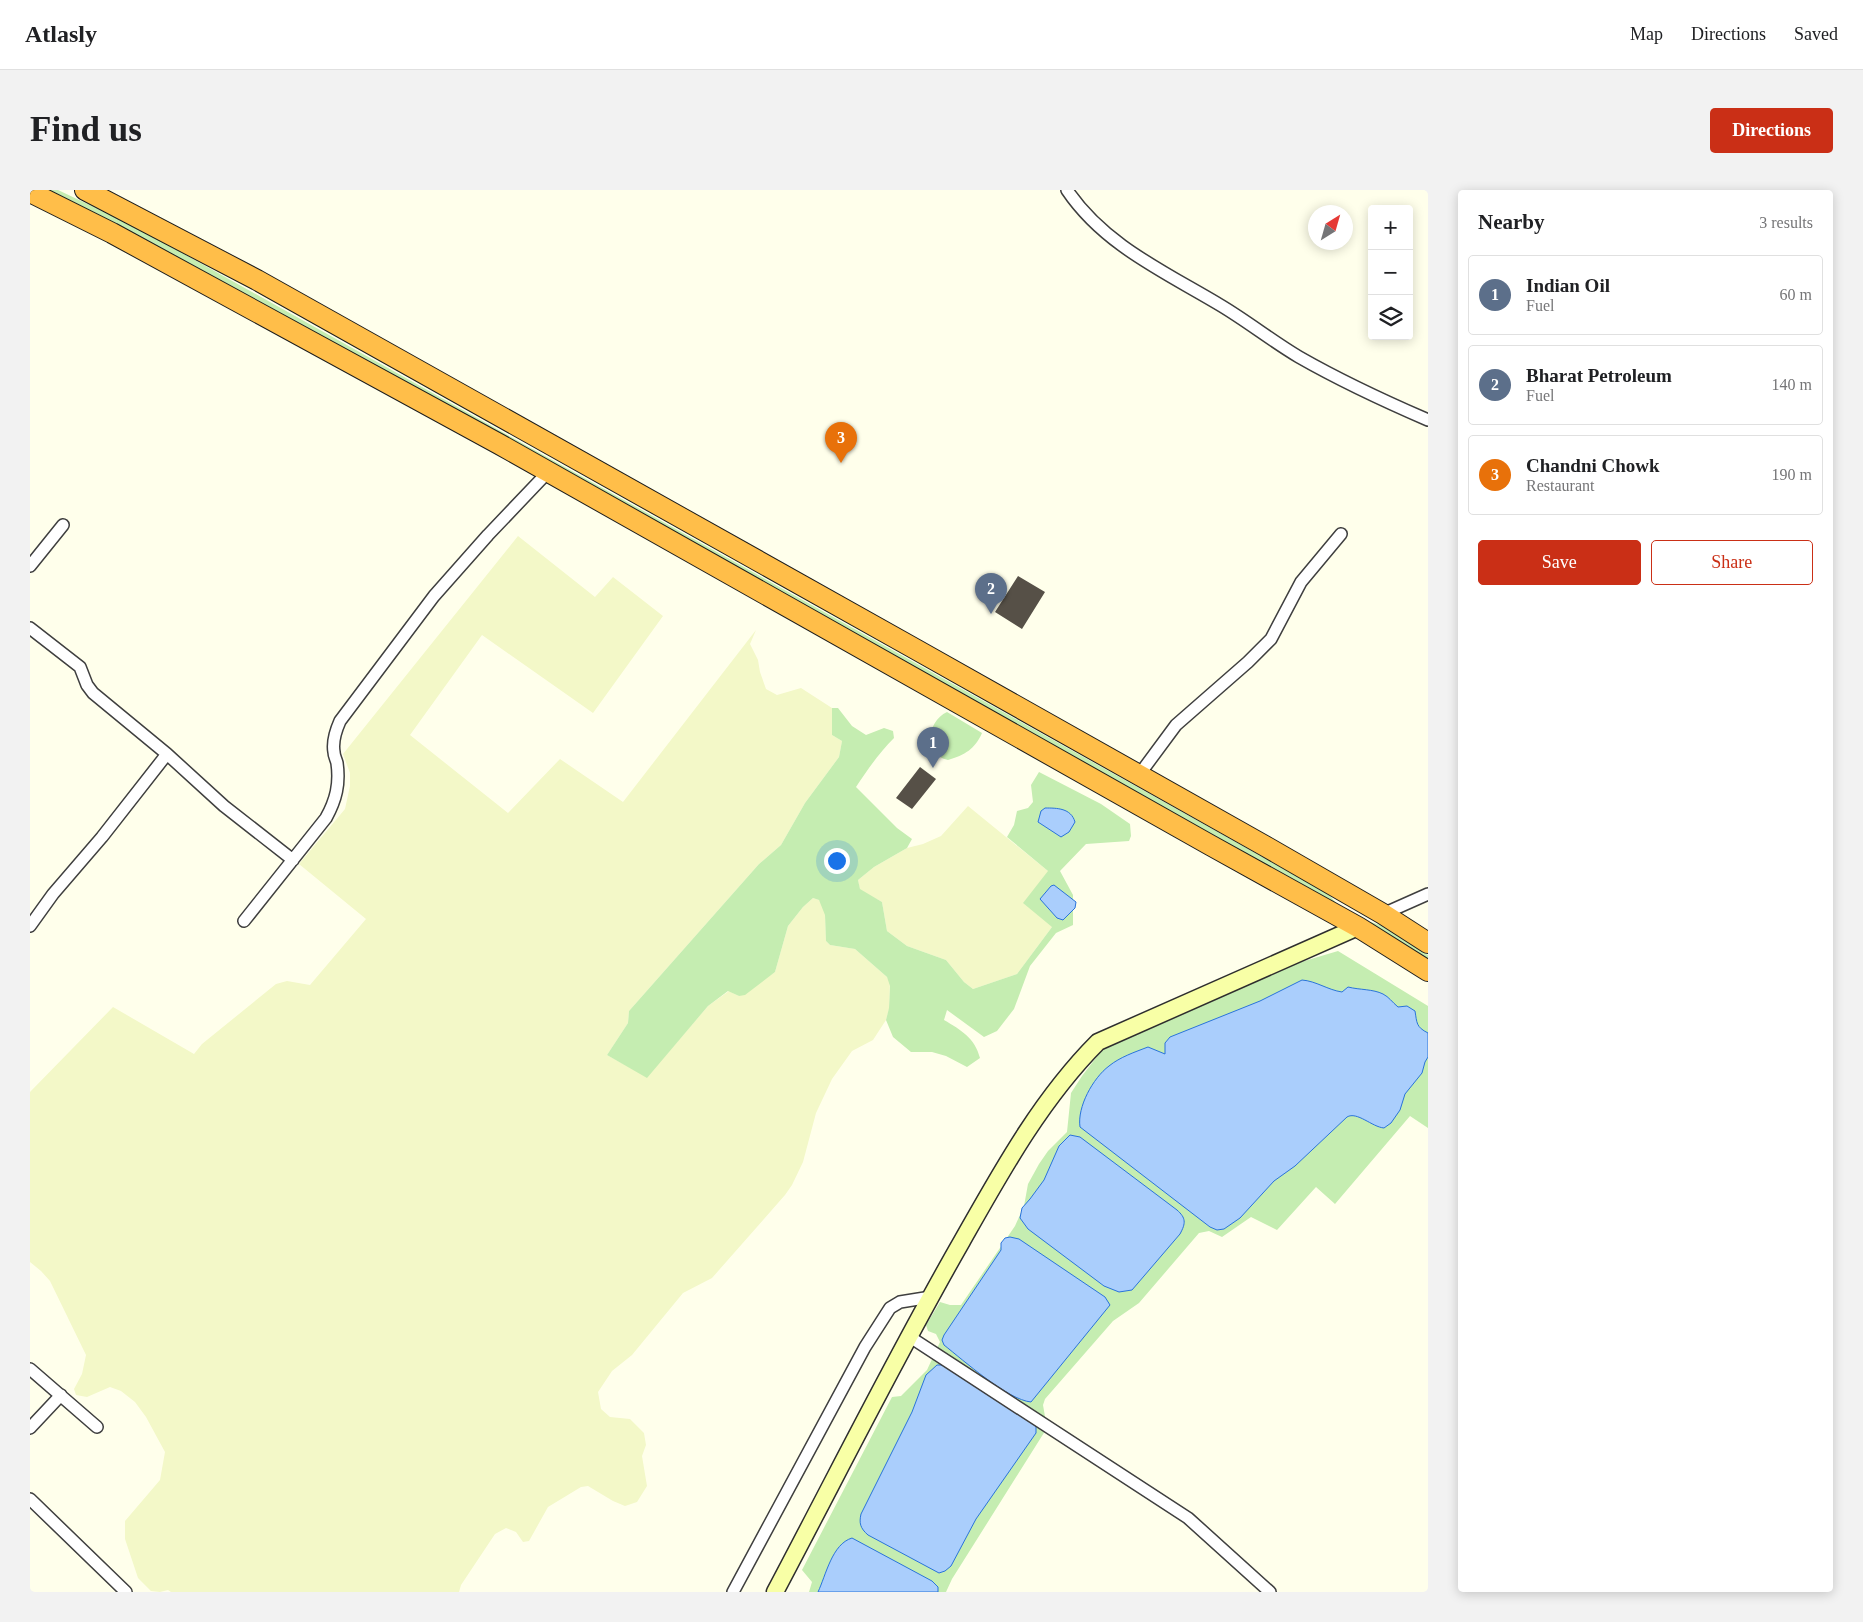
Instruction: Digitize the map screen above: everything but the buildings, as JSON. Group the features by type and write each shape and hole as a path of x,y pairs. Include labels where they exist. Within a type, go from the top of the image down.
{"highway":[{"path":"85,190 257,280 1139,775 1383,914 1428,943"},
{"path":"30,192 112,233 548,472 1210,846 1358,927 1428,971"}],"street":[{"path":"1067,190 1084,212 1103,231 1144,261 1223,307 1298,356 1380,399 1428,420"},
{"path":"244,921 326,818 335,802 337,764 333,750 336,730 340,721 434,596 488,535 548,472"},
{"path":"30,566 63,525"},
{"path":"1139,775 1176,725 1248,662 1271,639 1301,582 1341,534"},
{"path":"30,628 80,667 87,685 93,693 167,754 224,806 293,860"},
{"path":"30,926 53,894 102,837 167,754"},
{"path":"1383,914 1428,894"},
{"path":"775,1592 931,1297 1007,1162 1073,1068 1098,1042 1358,927"},
{"path":"733,1592 865,1347 890,1308 900,1302 931,1297"},
{"path":"910,1337 1188,1518 1270,1592"},
{"path":"30,1368 97,1427"},
{"path":"30,1428 61,1395"},
{"path":"30,1499 126,1592"}],"green space":[{"path":"45,190 58,190 134,226 1325,892 1337,904"},
{"path":"518,536 595,597 613,577 663,616 593,713 482,635 410,735 508,813 560,759 623,802 756,630 750,644 758,660 766,689 777,695 801,688 832,708 832,735 842,741 839,757 805,803 781,845 759,864 629,1011 628,1023 607,1055 647,1077 708,1006 729,991 739,996 775,972 788,926 813,898 819,900 825,910 826,941 830,945 855,949 887,977 890,982 889,1009 886,1020 873,1040 852,1051 832,1079 816,1113 803,1162 785,1195 712,1278 683,1293 632,1355 612,1371 598,1392 601,1409 610,1417 630,1419 644,1433 646,1445 642,1456 647,1486 637,1502 625,1506 588,1486 581,1487 548,1507 529,1541 523,1542 516,1532 506,1528 495,1534 461,1585 459,1592 151,1591 138,1578 125,1539 125,1521 160,1480 165,1452 146,1417 135,1402 121,1391 110,1387 87,1397 76,1395 74,1389 82,1374 86,1355 50,1281 30,1262 30,1092 113,1007 194,1054 202,1044 276,984 287,981 310,985 366,919 299,864 345,809 350,786 350,773 343,754"},
{"path":"832,708 838,708 852,726 866,735 884,728 893,731 894,738 883,749 856,787 897,828 912,839 907,848 874,867 858,880 860,889 882,902 887,931 907,946 946,960 964,982 973,989 1017,974 1052,927 1023,903 1048,871 1007,837 1014,825 1017,811 1028,808 1033,802 1031,785 1039,772 1101,804 1130,824 1131,836 1129,841 1086,844 1060,871 1073,895 1073,925 1056,933 1030,966 1014,1009 997,1031 984,1037 947,1010 944,1020 966,1035 978,1051 980,1058 967,1067 946,1056 932,1052 911,1052 893,1037 886,1020 889,1008 890,986 887,977 855,949 830,945 826,941 825,915 819,900 813,898 788,926 775,972 745,995 739,996 728,991 708,1006 647,1078 607,1055 628,1023 629,1011 759,864 781,845 805,803 839,757 842,741 832,735"},
{"path":"947,712 982,733 969,751 948,760 934,752 930,738 935,723 940,716"},
{"path":"968,806 1048,871 1052,927 1017,974 973,989 964,982 946,960 907,946 887,931 882,902 860,890 858,880 874,867 907,848 923,844 941,836"},
{"path":"1368,923 1380,925 1428,955 1428,966"},
{"path":"1338,951 1428,1006 1428,1128 1410,1116 1335,1204 1316,1187 1277,1230 1251,1217 1222,1237 1209,1231 1199,1233 1139,1303 1113,1321 1045,1399 1043,1405 1047,1428 952,1579 946,1592 809,1592 812,1582 802,1570 892,1397 901,1396 927,1370 940,1342 936,1334 928,1331 926,1325 940,1302 950,1305 961,1305 1015,1226 1024,1206 1028,1184 1039,1164 1048,1151 1067,1132 1071,1093 1105,1046 1223,993 1301,962"}],"water":[{"path":"1045,808 1067,811 1073,817 1075,822 1069,832 1061,837 1038,822 1041,811"},
{"path":"1054,885 1076,902 1075,908 1063,920 1057,918 1040,899"},
{"path":"1302,980 1342,992 1348,987 1383,994 1398,1007 1407,1006 1415,1011 1418,1024 1421,1029 1428,1033 1428,1057 1422,1073 1405,1094 1400,1110 1391,1123 1384,1128 1355,1116 1347,1117 1295,1166 1274,1181 1240,1218 1224,1229 1217,1230 1210,1227 1080,1127 1081,1111 1087,1094 1097,1078 1113,1063 1148,1047 1165,1054 1165,1043 1170,1037 1260,1001"},
{"path":"1070,1135 1080,1137 1177,1210 1183,1218 1184,1224 1180,1234 1132,1290 1119,1292 1104,1286 1028,1229 1020,1218 1022,1208 1044,1180 1059,1146"},
{"path":"1005,1238 1019,1239 1105,1297 1110,1305 1031,1402 1021,1400 998,1387 944,1345 942,1340 1001,1250 1001,1243"},
{"path":"937,1365 944,1365 1033,1421 1036,1427 1036,1433 976,1519 951,1566 939,1573 868,1535 863,1530 860,1520 861,1514 912,1412 926,1375"},
{"path":"852,1538 932,1581 938,1587 938,1592 818,1592 835,1553 845,1541"}],"place":[{"name":"Chandni Chowk","path":"841,463"},
{"name":"Bharat Petroleum","path":"991,614"},
{"name":"Indian Oil","path":"933,768"}]}
